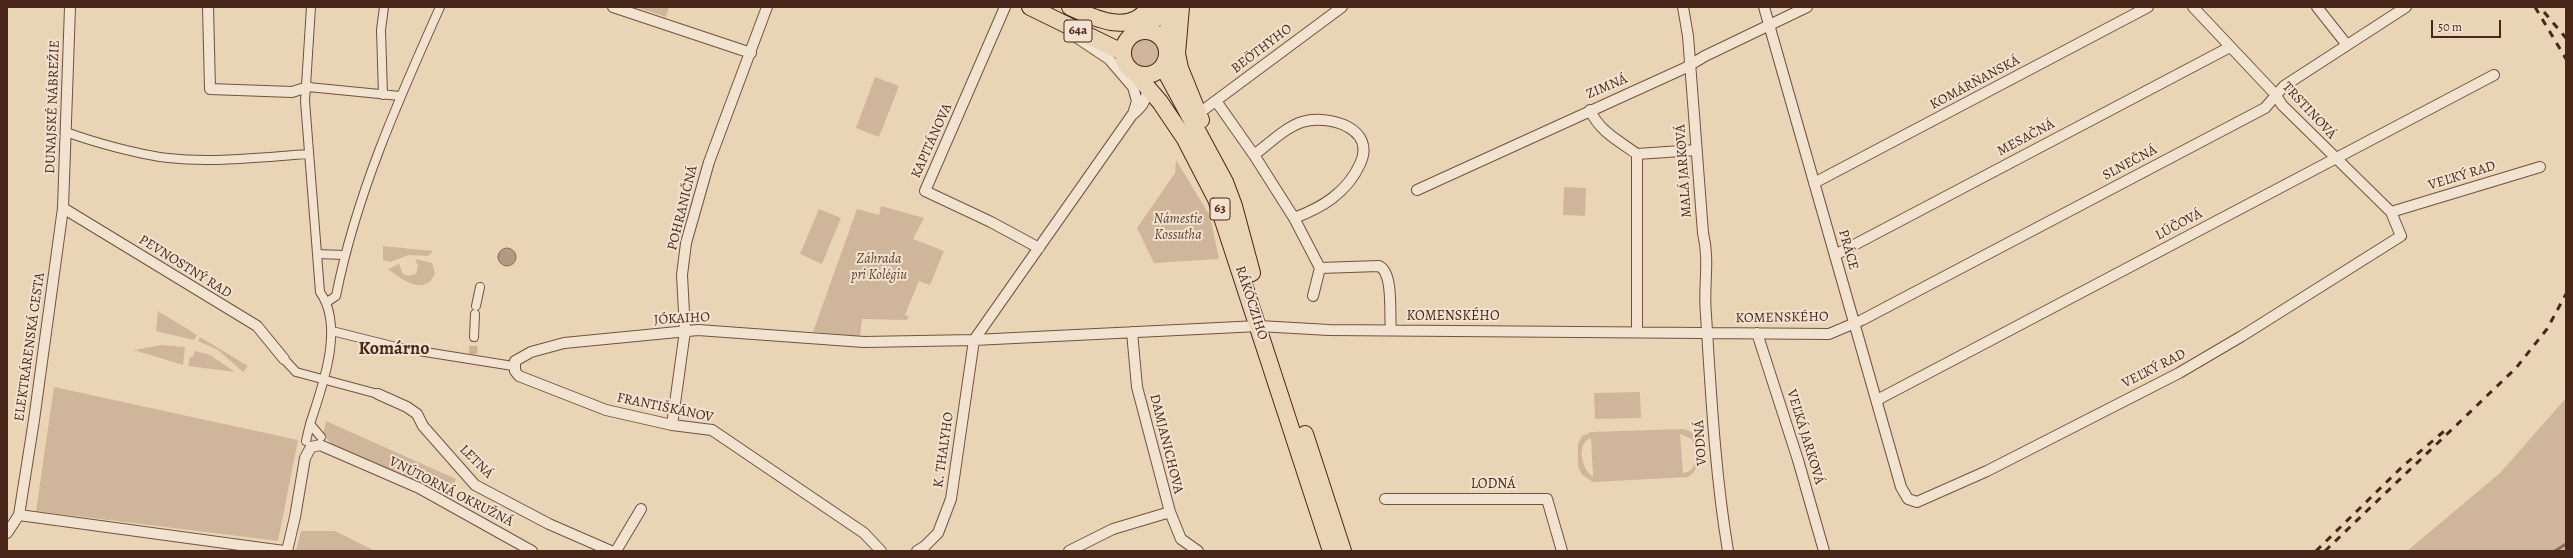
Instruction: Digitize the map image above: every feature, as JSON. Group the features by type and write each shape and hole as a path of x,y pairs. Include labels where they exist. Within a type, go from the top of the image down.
{"main road":[{"name":"64a","path":"1065,7 1114,34 1125,46"},
{"path":"1070,7 1121,24 1140,17 1148,7"},
{"path":"1148,31 1161,7"},
{"path":"1135,73 1150,75 1163,67 1167,57 1165,44 1172,7"},
{"name":"63","path":"1181,7 1177,54 1180,68 1198,114 1218,158 1225,182"},
{"name":"64a","path":"1032,8 1125,46"},
{"path":"1125,46 1137,32 1148,31 1158,36 1165,44"},
{"name":"63","path":"1125,46 1125,64 1135,73"},
{"name":"RÁKÓCZIHO","path":"1163,67 1225,182 1264,326 1331,551"},
{"name":"RÁKÓCZIHO","path":"1135,73 1160,102 1185,139 1216,199 1264,326 1343,551"}],"street":[{"name":"DUNAJSKÉ NÁBREŽIE","path":"64,208 70,7"},
{"path":"208,7 210,89 292,92 308,87 400,96"},
{"path":"19,515 285,551 296,517 305,458 309,444 310,424 324,380 332,331 327,302 320,292 309,154 306,101 308,87 311,7"},
{"path":"383,95 381,30 384,7"},
{"path":"327,302 336,296 345,252 362,192 400,96 440,7"},
{"name":"POHRANIČNÁ","path":"672,425 685,331 682,275 686,243 709,162 767,7"},
{"name":"KAPITÁNOVA","path":"1005,7 925,191 991,222 1039,248"},
{"name":"BEÖTHYHO","path":"1198,114 1342,7"},
{"name":"MALÁ JARKOVÁ","path":"1683,7 1690,65 1703,233 1708,262 1705,311 1707,333"},
{"name":"PRÁCE","path":"1764,7 1902,487 1908,499"},
{"name":"ZIMNÁ","path":"1416,190 1690,65 1807,7"},
{"name":"KOMÁRŇANSKÁ","path":"1814,183 2148,7"},
{"name":"TRSTINOVÁ","path":"2192,7 2275,94 2282,105 2335,159 2391,212 2401,236"},
{"path":"2317,7 2347,45"},
{"name":"SLNEČNÁ","path":"1855,323 2265,108 2275,94 2406,7"},
{"path":"617,8 751,52"},
{"path":"1032,8 1109,59 1135,92 1137,101 1132,115"},
{"name":"MESAČNÁ","path":"1835,255 2230,46"},
{"name":"LÚČOVÁ","path":"1877,400 2494,75"},
{"path":"974,340 1132,115 1144,103 1147,88"},
{"path":"1216,101 1254,155 1294,218 1320,268 1312,296"},
{"path":"1590,110 1594,118 1606,132 1637,154 1696,150"},
{"path":"1254,155 1293,126 1320,119 1339,122 1348,126 1360,140 1363,150 1362,158 1349,182 1321,207 1294,218"},
{"path":"66,132 83,138 167,158 233,159 309,154"},
{"path":"1637,154 1637,331"},
{"name":"VEĽKÝ RAD","path":"2391,212 2540,167"},
{"name":"PEVNOSTNÝ RAD","path":"64,208 242,319 257,326 283,360"},
{"name":"ELEKTRÁRENSKÁ CESTA","path":"7,533 19,515 64,208"},
{"name":"VEĽKÝ RAD","path":"1908,499 1917,502 1929,498 2179,373 2401,236"},
{"path":"317,249 345,252"},
{"path":"1320,268 1383,268 1389,278 1391,330"},
{"path":"474,337 475,310 480,287"},
{"name":"KOMENSKÉHO","path":"1264,326 1391,330 1637,331 1829,334 1855,323"},
{"path":"974,340 1264,326"},
{"path":"332,331 400,348 473,357 513,366"},
{"name":"JÓKAIHO","path":"513,366 515,361 525,354 564,343 685,331 777,334 864,342 974,340"},
{"name":"DAMJANICHOVA","path":"1132,332 1137,387 1170,512 1181,539 1186,544 1198,551"},
{"name":"VODNÁ","path":"1707,333 1718,488 1728,551"},
{"name":"VEĽKÁ JARKOVÁ","path":"1757,333 1798,460 1824,551"},
{"name":"K. THALYHO","path":"917,551 925,546 938,533 951,499 974,340"},
{"name":"LETNÁ","path":"283,360 296,372 378,394 407,407 417,414 423,426 475,485 549,524 611,551"},
{"name":"FRANTIŠKÁNOV","path":"513,366 519,376 606,410 672,425 712,430 864,533 881,551"},
{"path":"310,424 321,437"},
{"name":"VNÚTORNÁ OKRUŽNÁ","path":"309,444 320,445 420,488 532,551"},
{"name":"LODNÁ","path":"1385,499 1547,499 1562,551"},
{"path":"616,551 641,509"},
{"path":"1069,551 1113,529 1170,512"}],"green space":[{"path":"636,7 669,7 666,17"},
{"path":"1149,35 1158,40 1162,46 1162,60 1158,66 1149,71 1141,71 1132,66 1128,60 1127,49 1132,40 1138,36"},
{"path":"875,77 899,86 879,137 856,128"},
{"name":"Námestie Kossutha","path":"1176,160 1210,216 1219,259 1154,263 1137,228 1175,173"},
{"path":"1564,187 1586,188 1585,216 1563,215"},
{"name":"Záhrada pri Kolégiu","path":"881,206 924,218 913,239 944,251 930,285 919,281 905,315 909,316 907,320 862,319 860,336 813,332 857,209 879,215"},
{"path":"819,209 841,218 822,264 800,254"},
{"path":"383,246 433,251 428,256 409,255 390,262 383,260"},
{"path":"415,259 432,263 435,274 430,281 425,284 412,284 388,269 399,264 403,274 409,276 416,274 418,266"},
{"path":"158,311 197,335 194,340 156,331"},
{"path":"200,337 248,366 243,372 218,350 198,341"},
{"path":"162,345 185,347 183,365 134,350"},
{"path":"195,351 210,355 235,372 188,366 190,357 193,357"},
{"path":"54,387 298,440 278,541 36,511"},
{"path":"1640,392 1641,418 1595,419 1594,393"},
{"path":"2566,398 2566,551 2407,551 2500,473"},
{"path":"326,421 456,479 452,488 427,479 422,486 333,445 323,435"},
{"path":"1683,429 1690,432 1699,443 1700,458 1694,472 1688,477 1593,482 1582,475 1578,466 1578,444 1582,436 1591,432","holes":["1680,434 1692,439 1695,449 1694,465 1692,469 1683,473","1591,438 1593,477 1583,463 1582,457 1583,446 1586,441"]},
{"path":"301,531 335,531 375,551 296,551"}],"shaded area":[{"path":"507,248 513,251 516,257 513,263 507,266 501,263 498,257 501,251"}],"waterway":[{"path":"2555,551 2566,544"}],"tunnel":[{"path":"473,354 474,337"}],"railway":[{"path":"2535,7 2566,59"},
{"path":"2544,12 2566,38"},
{"path":"2325,551 2516,368 2547,329 2566,294"},
{"path":"2316,551 2403,466 2449,427"}],"district":[{"name":"Komárno","path":"394,350"}]}
